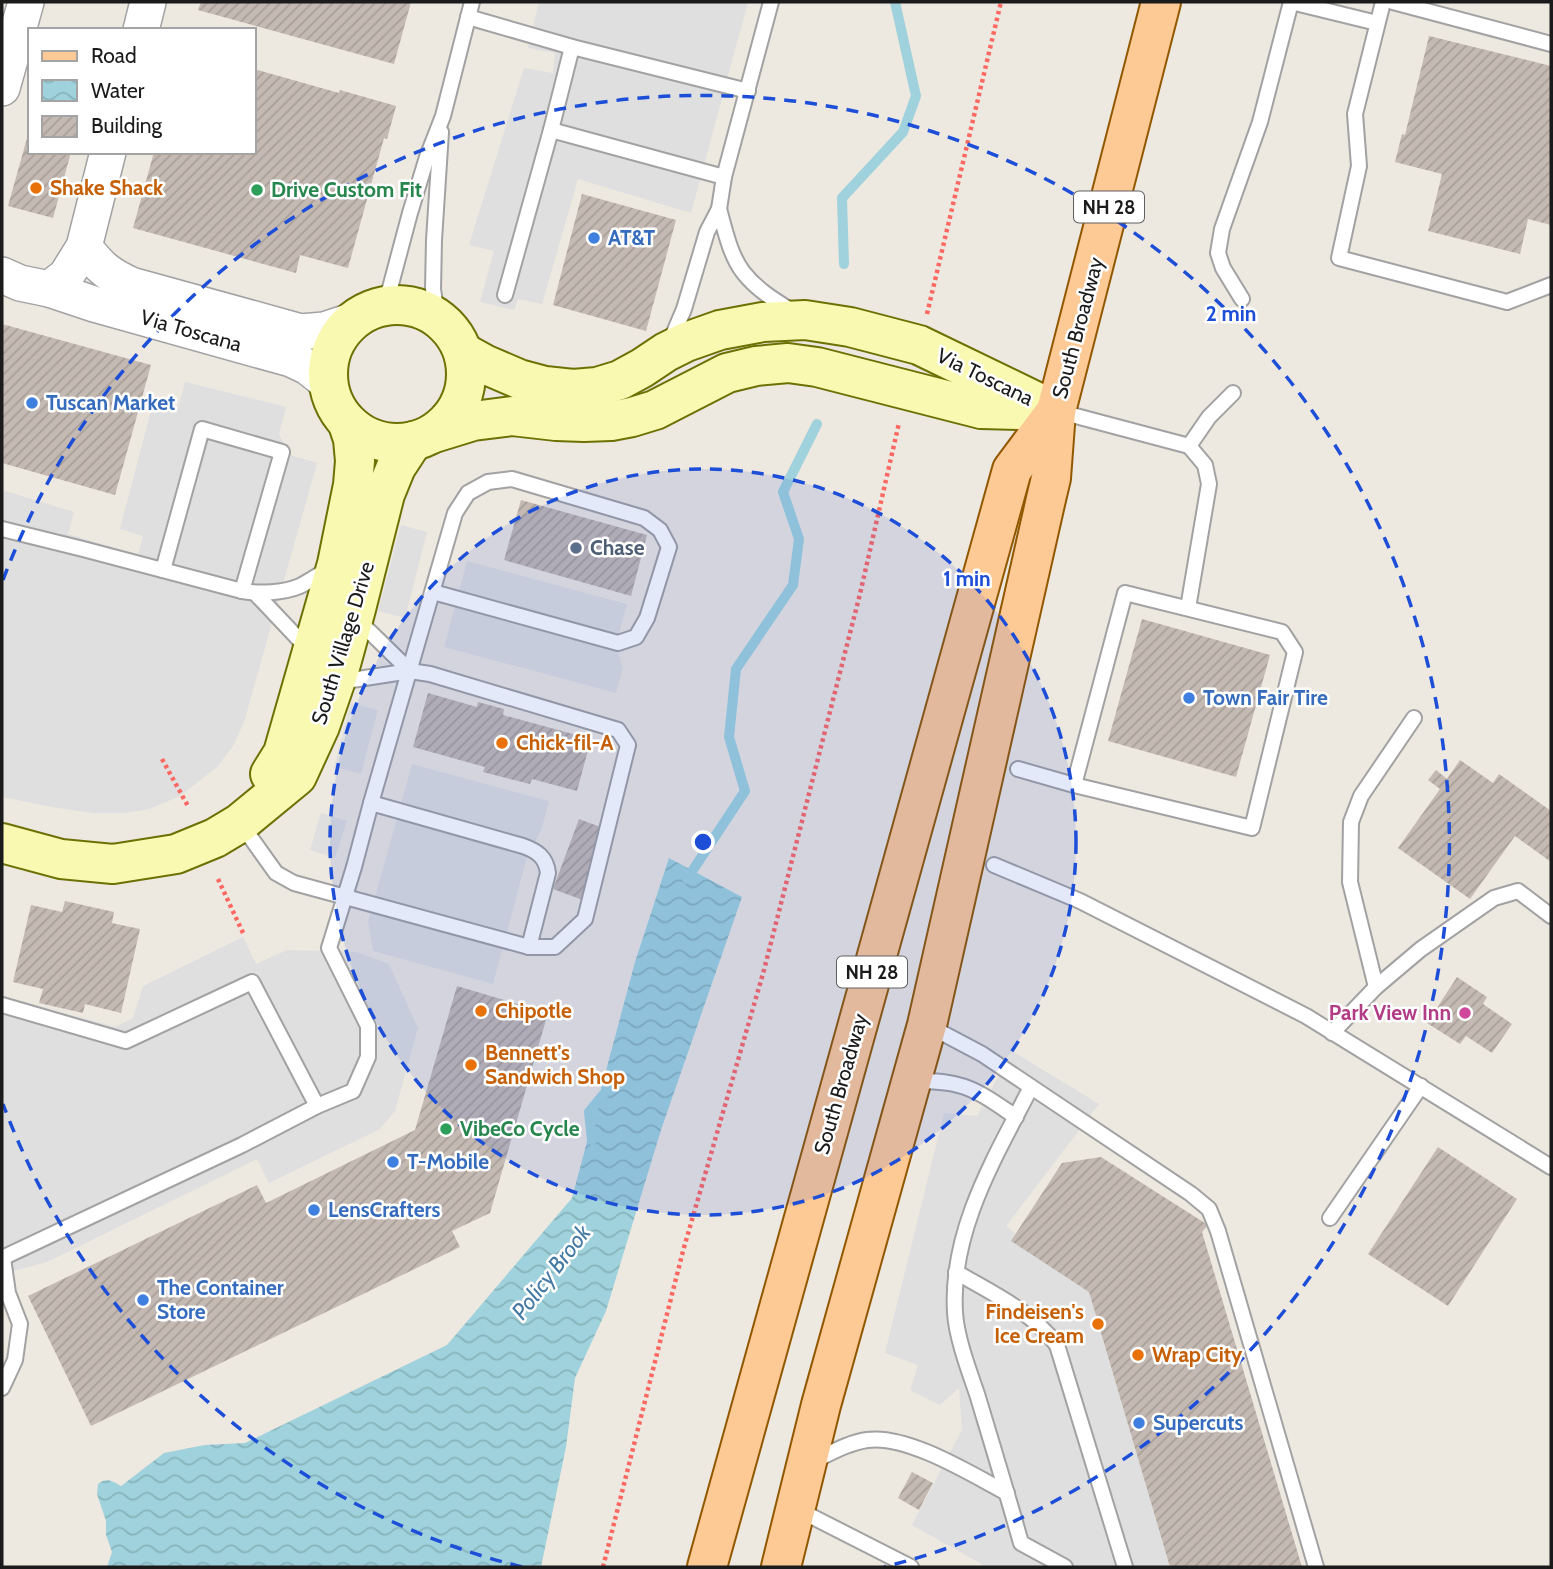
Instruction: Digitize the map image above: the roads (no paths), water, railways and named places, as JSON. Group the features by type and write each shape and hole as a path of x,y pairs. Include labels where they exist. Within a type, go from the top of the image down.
{"main road":[{"name":"South Broadway","path":"781,1567 927,1025 1051,478 1056,411 1161,2"},
{"path":"393,304 416,306 437,316 453,332 464,353 467,375 463,398 451,418 423,437 390,443 368,437 348,424 335,405 328,383 328,360 336,339 365,314 393,304"},
{"name":"Via Toscana","path":"464,353 519,379 545,386 573,389 597,387 620,380 686,342 720,330 763,322 805,320 850,327 919,345 1056,411"},
{"name":"Via Toscana","path":"423,437 473,421 512,416 584,422 632,417 655,410 727,373 756,366 788,363 828,370 981,410 1056,411"},
{"name":"South Broadway","path":"703,1560 1012,470 1056,411"},
{"name":"South Village Drive","path":"240,823 283,753 337,564 353,485 355,461 353,439 348,424"},
{"name":"South Village Drive","path":"2,843 61,859 113,864 176,854 215,838 240,823 297,776 320,726 332,688 385,494 396,467 423,437"}],"street":[{"path":"2,88 26,2"},
{"path":"142,28 148,2"},
{"path":"48,289 66,276 84,247 107,154"},
{"name":"Via Toscana","path":"84,247 102,269 131,285 301,332 324,330 365,314"},
{"name":"Via Toscana","path":"2,275 20,283 291,359 308,367 328,383"}],"lane":[{"path":"365,314 390,288 427,157 443,116 472,2"},
{"path":"666,352 684,309 707,232 719,209 724,177 771,2"},
{"path":"1242,299 1223,268 1218,253 1222,229 1259,122 1291,2 1377,23"},
{"path":"1383,2 1355,114 1359,166 1339,258 1507,302 1551,285"},
{"path":"1393,2 1551,44"},
{"path":"468,17 572,47 748,91"},
{"path":"505,295 572,47"},
{"path":"437,316 433,289 434,240 443,116"},
{"path":"551,130 724,177"},
{"path":"719,209 729,244 743,272 765,294 805,320"},
{"path":"1189,446 1209,417 1233,393"},
{"path":"1056,411 1189,446 1205,465 1209,484 1188,608"},
{"path":"163,570 202,429 282,452 248,592"},
{"path":"2,1388 15,1360 20,1324 8,1293 3,1258 353,1091 368,1057 368,1026 329,948 455,513 468,494 488,482 512,480 644,518 660,530 669,547 648,618 636,637 618,643 433,592"},
{"path":"2,529 248,592 298,586 337,564"},
{"path":"248,592 312,653"},
{"path":"1018,769 1074,785 1252,828 1295,652 1282,632 1125,593 1074,785"},
{"path":"356,608 366,628 410,671"},
{"path":"240,823 276,873 294,883 529,947 555,947 585,919 628,745 618,730 430,674 410,671 352,680 332,688"},
{"path":"1376,987 1350,882 1351,822 1361,796 1414,718"},
{"path":"371,803 530,849 540,855 547,863 548,873 529,947"},
{"path":"994,865 1080,901 1306,1016 1551,1167"},
{"path":"1332,1033 1376,987 1421,950 1494,898 1518,891 1551,916"},
{"path":"2,1005 126,1041 252,982 317,1106"},
{"path":"927,1025 982,1054 1191,1194 1209,1209 1219,1231 1316,1567"},
{"path":"912,1081 960,1085 1016,1116"},
{"path":"1330,1218 1421,1086"},
{"path":"1031,1087 981,1185 963,1237 956,1272 954,1313 1021,1543 1065,1567"},
{"path":"956,1272 1020,1309 1044,1329 1057,1345 1125,1567"},
{"path":"807,1464 846,1446 863,1440 877,1439 921,1451 1007,1493"},
{"path":"796,1508 889,1562 911,1567"}],"water":[{"path":"669,858 742,897 661,1130 606,1311 575,1378 566,1447 541,1567 107,1567 112,1552 97,1494 98,1484 107,1480 121,1486 164,1453 205,1445 245,1443 447,1345 572,1198 635,962"}],"waterway":[{"name":"Policy Brook","path":"844,264 842,198 903,132 916,96 895,2"},
{"name":"Policy Brook","path":"687,879 745,791 729,737 736,669 793,585 799,539 783,492 817,424"},
{"name":"Policy Brook","path":"592,1140 589,1112 604,1094"}],"place":[{"name":"Shake Shack","path":"36,188"},
{"name":"Drive Custom Fit","path":"257,190"},
{"name":"AT&T","path":"594,238"},
{"name":"Tuscan Market","path":"32,403"},
{"name":"Chase","path":"576,548"},
{"name":"Town Fair Tire","path":"1189,698"},
{"name":"Chick-fil-A","path":"502,743"},
{"name":"Chipotle","path":"481,1011"},
{"name":"Park View Inn","path":"1465,1013"},
{"name":"Bennett's Sandwich Shop","path":"471,1065"},
{"name":"VibeCo Cycle","path":"446,1129"},
{"name":"T-Mobile","path":"393,1162"},
{"name":"LensCrafters","path":"314,1210"},
{"name":"The Container Store","path":"143,1300"},
{"name":"Findeisen's Ice Cream","path":"1098,1324"},
{"name":"Wrap City","path":"1138,1355"},
{"name":"Supercuts","path":"1139,1423"}]}
